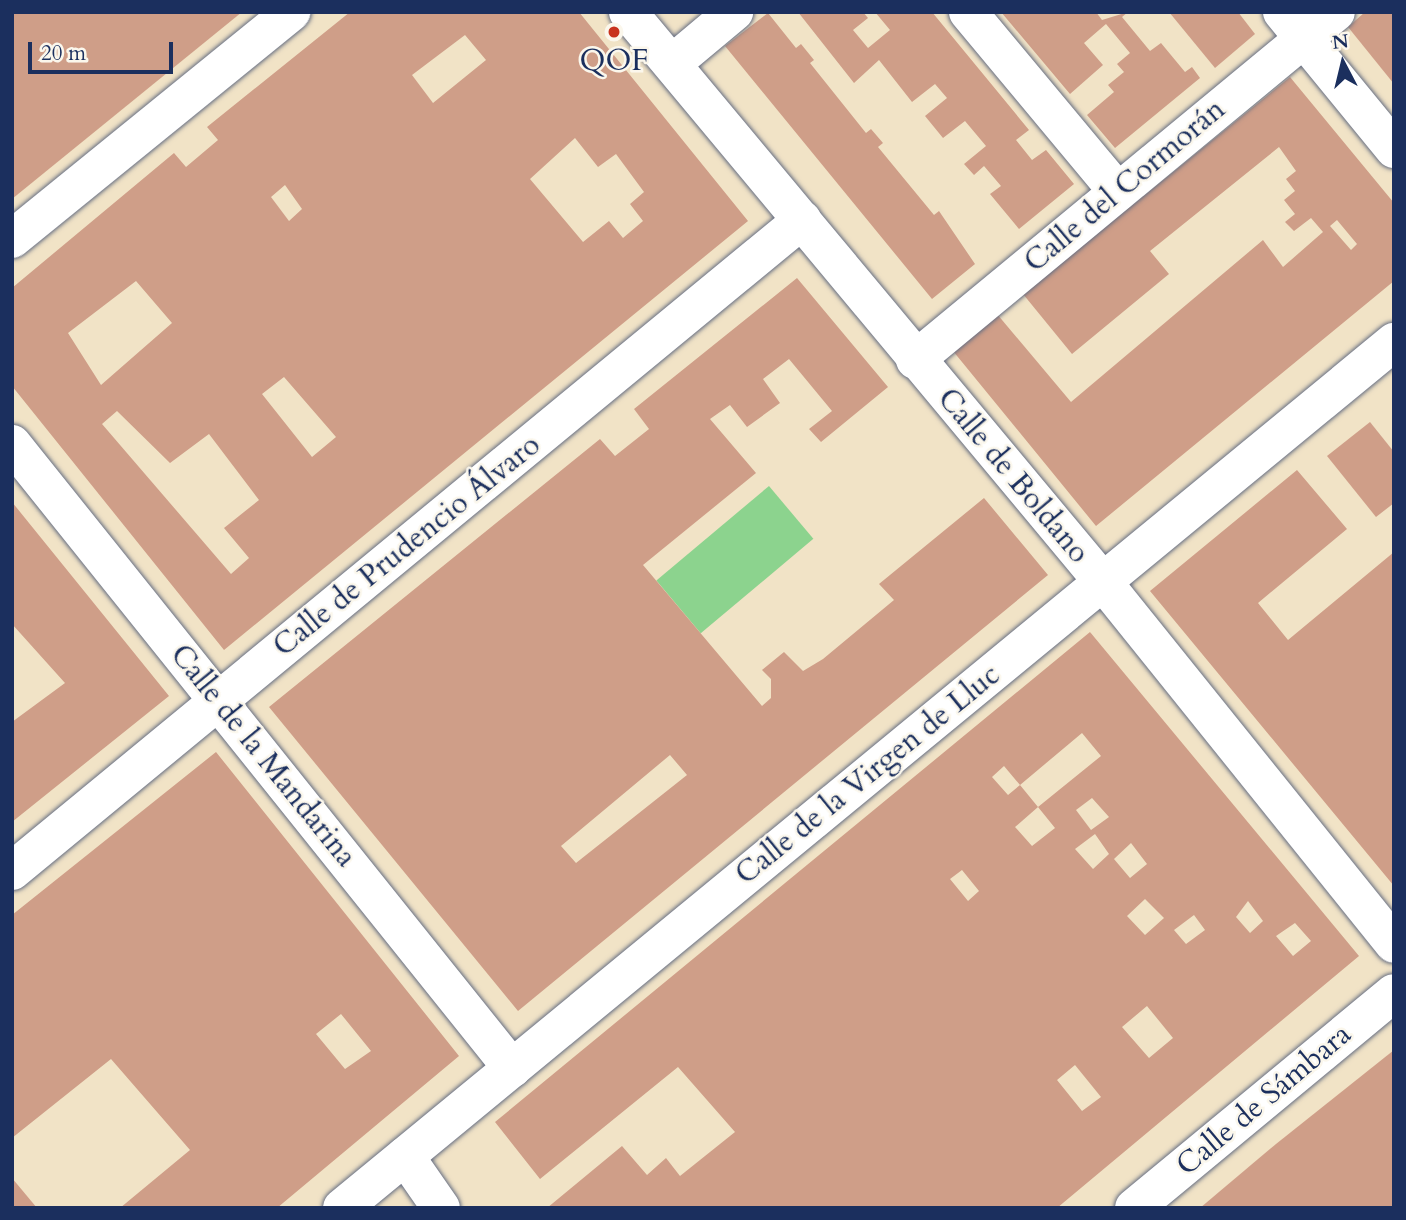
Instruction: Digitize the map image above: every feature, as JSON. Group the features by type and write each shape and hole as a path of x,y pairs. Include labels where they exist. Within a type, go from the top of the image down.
{"street":[{"path":"12,239 292,12"},
{"name":"Calle de Boldano","path":"628,12 673,63 915,360 1103,582 1394,944"},
{"path":"673,63 734,12"},
{"path":"968,12 1118,192"},
{"name":"Calle del Cormorán","path":"915,360 1118,192 1293,26 1336,12"},
{"path":"1293,26 1394,149"},
{"name":"Calle de Prudencio Álvaro","path":"12,871 802,220"},
{"name":"Calle de la Virgen de Lluc","path":"342,1208 1394,342"},
{"name":"Calle de la Mandarina","path":"12,444 512,1068"},
{"name":"Calle de Sámbara","path":"1134,1208 1394,993"},
{"path":"405,1156 441,1208"}],"green space":[{"path":"769,486 813,539 701,633 656,580"}],"building":[{"path":"12,12 242,12 12,199"},
{"path":"350,12 579,12 748,221 224,650 12,386 12,288 174,153 186,167 218,140 207,127","holes":["465,35 486,60 433,103 412,75","575,138 598,167 616,154 644,192 630,204 643,221 623,238 609,221 583,242 530,179","285,185 302,209 289,221 271,197","136,281 172,323 101,385 68,333","284,377 336,437 312,457 262,394","117,411 170,463 209,434 259,500 224,528 249,558 231,574 102,424"]},
{"path":"798,12 863,12 868,18 853,30 868,48 890,30 875,12 932,12 1029,130 1016,140 1032,160 1046,150 1074,184 1019,229 990,194 1001,186 984,166 974,175 964,164 986,146 965,121 943,138 925,116 947,98 935,84 912,102 879,60 854,83"},
{"path":"1001,12 1096,12 1102,20 1128,12 1122,17 1150,51 1161,43 1185,72 1192,67 1200,78 1115,148 1087,115 1114,92 1108,85 1124,72 1117,64 1130,53 1106,24 1084,43 1103,65 1070,94"},
{"path":"1169,12 1238,12 1255,34 1215,68"},
{"path":"1365,12 1394,12 1394,84 1348,27"},
{"path":"768,13 796,48 801,44 814,60 810,63 866,133 871,129 883,143 878,147 934,215 939,211 975,264 932,299 725,46"},
{"path":"1290,77 1394,203 1394,281 1096,526 953,351 997,314 1071,402 1263,240 1283,267 1323,232 1311,218 1294,231 1285,222 1295,214 1284,200 1295,191 1286,179 1296,171 1279,147 1150,251 1169,274 1072,354 1023,294","holes":["1337,220 1357,244 1351,250 1330,226"]},
{"path":"797,278 888,387 821,442 809,429 832,411 789,359 763,379 780,403 747,427 730,405 710,419 756,473 643,565 762,706 771,698 771,679 762,670 784,652 803,671 823,659 894,600 879,584 984,498 1048,575 518,1011 269,707 600,439 615,456 649,429 634,409","holes":["670,755 687,775 576,863 561,846"]},
{"path":"1370,422 1394,452 1394,503 1376,517 1327,456"},
{"path":"1297,470 1347,529 1258,603 1288,640 1394,552 1394,886 1150,591"},
{"path":"12,502 169,696 12,822 12,722 65,683 12,624"},
{"path":"1090,632 1359,956 1057,1208 547,1208 622,1146 647,1175 666,1158 680,1176 735,1132 678,1067 540,1179 495,1122","holes":["1082,733 1101,756 1038,807 1020,785","1004,766 1020,785 1008,795 992,777","1092,798 1109,817 1091,830 1076,810","1038,807 1055,828 1032,846 1015,827","1095,834 1109,854 1093,869 1075,849","1131,843 1147,864 1130,878 1114,859","962,870 979,891 968,901 950,879","1145,899 1164,918 1145,935 1127,916","1248,901 1263,921 1250,933 1236,917","1194,915 1205,930 1186,944 1174,930","1295,923 1311,941 1293,956 1276,936","1147,1006 1173,1038 1149,1058 1122,1027","1075,1065 1101,1097 1082,1111 1057,1080"]},
{"path":"216,752 459,1056 277,1208 120,1208 190,1150 111,1059 12,1138 12,915","holes":["341,1014 371,1051 345,1069 316,1034"]},
{"path":"1394,1050 1394,1208 1200,1208 1276,1144"},
{"path":"12,1178 37,1208 12,1208"}],"place":[{"name":"QOF","path":"614,32"}]}
